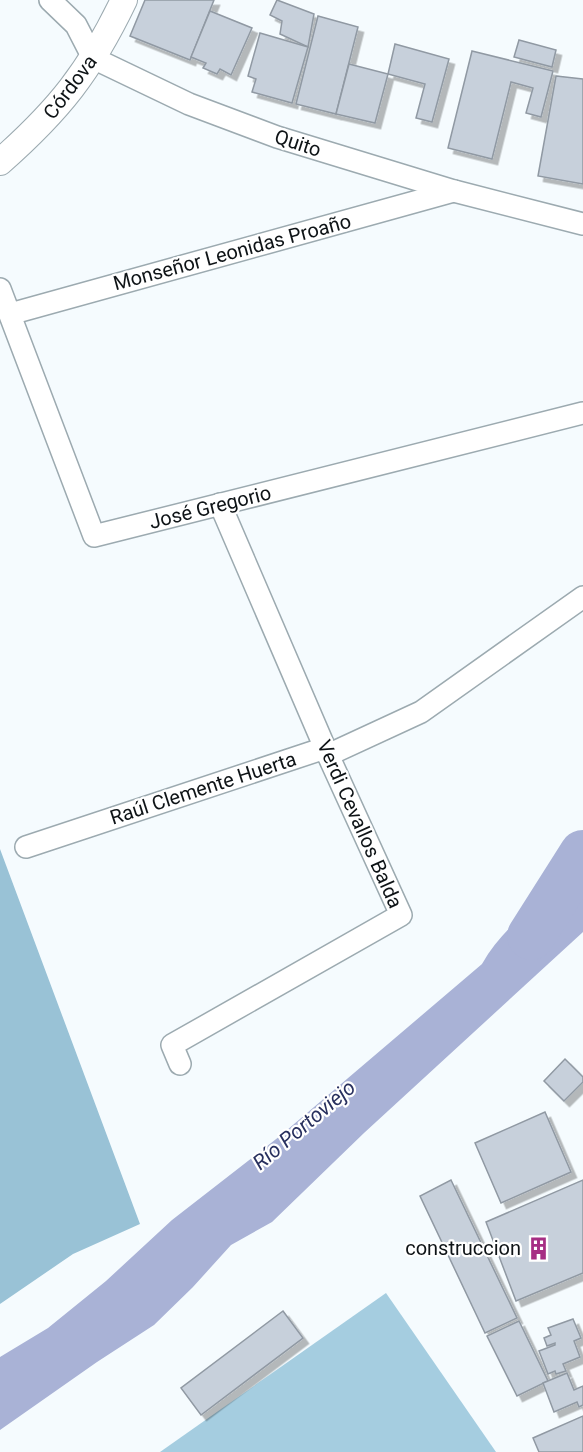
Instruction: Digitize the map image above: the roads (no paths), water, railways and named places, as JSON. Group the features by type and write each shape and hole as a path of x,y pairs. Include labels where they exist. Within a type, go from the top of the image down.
{"street":[{"path":"50,0 76,25 93,58"},
{"name":"Córdova","path":"0,162 46,120 78,81 107,36 124,0"},
{"path":"76,25 107,36"},
{"path":"76,25 81,41 78,81"},
{"name":"Quito","path":"93,58 189,104 277,137 454,191 583,224"},
{"name":"Monseñor Leonidas Proaño","path":"10,314 454,191"},
{"name":"José Gregorio","path":"0,289 94,536 583,413"},
{"name":"Verdi Cevallos Balda","path":"180,1064 172,1045 401,915 326,752 220,504"},
{"name":"Raúl Clemente Huerta","path":"26,847 326,752 421,711 583,597"}],"water":[{"path":"583,868 583,932 364,1133 272,1222 231,1245 154,1325 0,1430 0,1357 48,1328 106,1281 172,1220 280,1136 482,964 491,949 514,923"}],"waterway":[{"name":"Río Portoviejo","path":"531,936 583,854"}],"place":[{"name":"construccion","path":"539,1248"}]}
